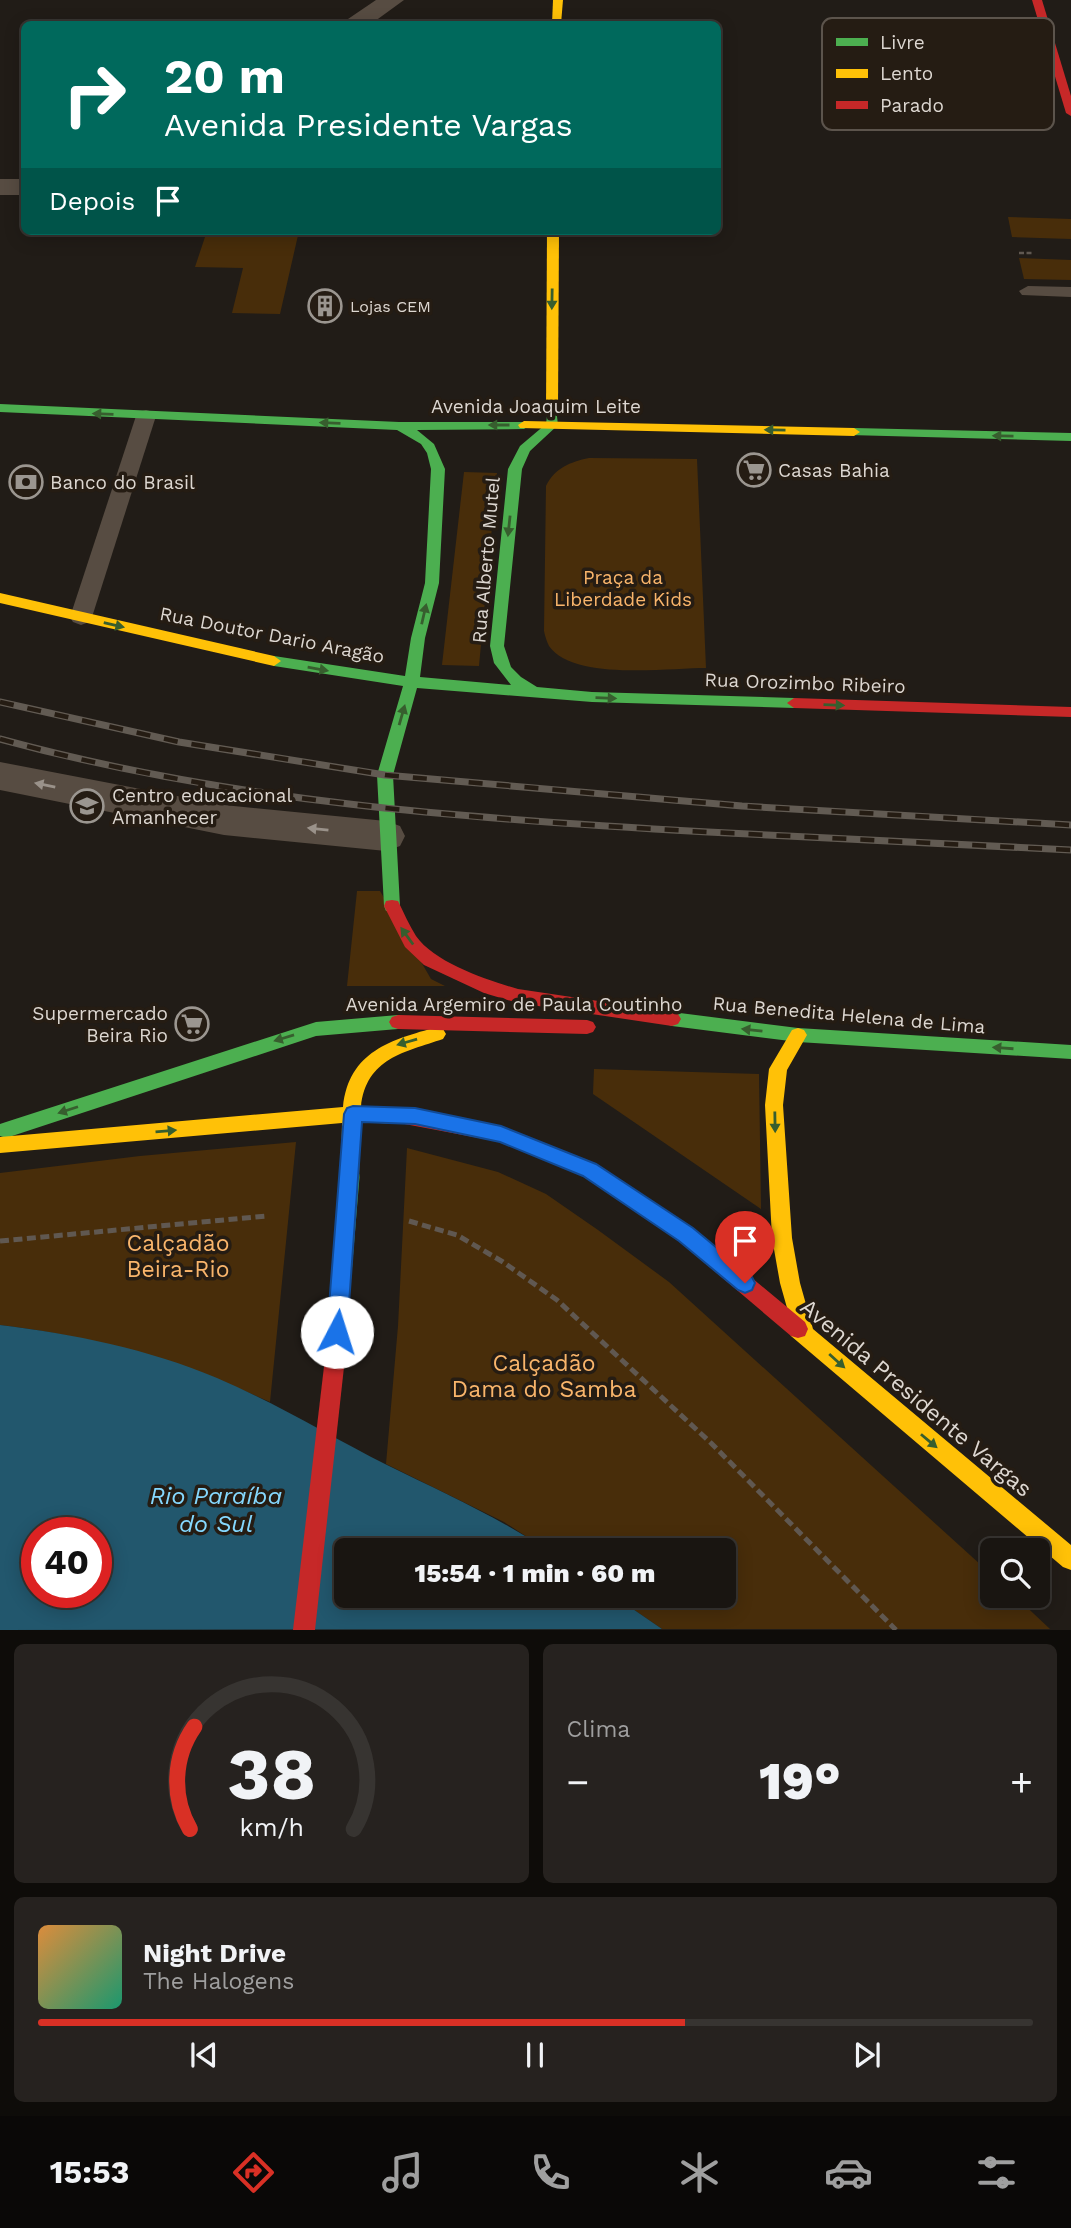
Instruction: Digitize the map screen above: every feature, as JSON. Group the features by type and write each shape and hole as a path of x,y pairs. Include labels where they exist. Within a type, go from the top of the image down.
{"street":[{"path":"361,21 393,0"},
{"path":"557,21 558,0"},
{"path":"1037,0 1042,18"},
{"path":"1054,56 1071,113"},
{"path":"0,187 21,187"},
{"path":"552,425 553,235"},
{"name":"Avenida Joaquim Leite","path":"0,408 399,426 552,425 1071,437"},
{"name":"Rua Alberto Mutel","path":"538,694 517,684 502,668 497,646 498,622 518,458 531,441 552,425"},
{"path":"399,426 427,438 437,454 438,469 434,572 418,638 412,681"},
{"name":"Rua Doutor Dario Aragão","path":"0,598 274,661 412,681 538,694"},
{"name":"Rua Benedita Helena de Lima","path":"412,681 385,775 390,902 398,922 411,942 430,960 489,988 518,996 708,1025 798,1035 1071,1052"},
{"name":"Rua Orozimbo Ribeiro","path":"538,694 1071,712"},
{"path":"0,776 224,820 386,836"},
{"name":"Avenida Argemiro de Paula Coutinho","path":"0,1132 316,1029 350,1023 399,1021 605,1027 708,1025"},
{"path":"304,1629 335,1358 357,1080 369,1060 395,1045 461,1031 547,1026"},
{"path":"798,1035 785,1053 775,1082 776,1196 781,1247 789,1285 804,1332"},
{"path":"0,1145 353,1114"},
{"name":"Avenida Presidente Vargas","path":"353,1114 415,1116 501,1134 590,1170 686,1235 1071,1559"}],"lane":[{"path":"1028,291 1071,292"},
{"path":"81,617 146,416"}],"path":[{"path":"0,1241 266,1216"},
{"path":"409,1222 457,1236 503,1262 557,1300 711,1443 896,1629"}],"green space":[{"path":"1008,217 1071,219 1071,239 1012,237"},
{"path":"206,235 298,235 280,314 232,313 243,268 195,267"},
{"path":"1019,258 1071,260 1071,280 1024,279"},
{"name":"Praça da Liberdade Kids","path":"589,458 697,459 706,668 599,668 561,657 549,646 544,631 546,486 564,467"},
{"path":"464,472 497,473 479,666 442,665"},
{"path":"357,891 380,891 431,979 445,986 347,986"},
{"path":"594,1069 759,1074 761,1209 593,1094"},
{"name":"Calçadão Beira-Rio","path":"296,1142 270,1402 203,1374 138,1353 71,1336 0,1325 0,1173 140,1156"},
{"name":"Calçadão Dama do Samba","path":"407,1148 498,1172 546,1194 669,1282 980,1564 980,1608 1028,1608 1050,1629 662,1629 631,1608 736,1608 736,1538 529,1538 504,1522 386,1464 398,1326"}],"water":[{"name":"Rio Paraíba do Sul","path":"0,1325 110,1344 217,1378 528,1538 334,1538 334,1608 631,1608 662,1629 0,1630"}],"railway":[{"path":"0,702 179,742 385,775 742,806 1071,825"},
{"path":"0,739 87,761 174,778 351,804 619,827 1071,850"}],"traffic: fast":[{"path":"0,408 399,426 524,425"},
{"path":"538,694 510,676 505,670 497,646 515,469 525,449 552,425 552,411"},
{"path":"392,906 385,775 412,681 418,638 432,583 438,469 430,447 414,433 399,426"},
{"path":"854,432 1071,437"},
{"path":"274,661 400,681 592,697 794,703"},
{"path":"672,1019 798,1035 1071,1052"},
{"path":"6,1130 316,1029 398,1022"},
{"path":"335,1358 350,1177"}],"traffic: slow":[{"path":"557,21 558,0"},
{"path":"552,411 553,235"},
{"path":"524,425 854,432"},
{"path":"0,598 274,661"},
{"path":"350,1177 353,1100 358,1082 367,1066 405,1043 437,1034"},
{"path":"798,1035 778,1069 774,1105 782,1238 790,1283 804,1332"},
{"path":"0,1145 353,1114 400,1116"},
{"path":"798,1329 1071,1559"}],"traffic: jam":[{"path":"1037,0 1042,18"},
{"path":"1054,56 1071,113"},
{"path":"794,703 1071,712"},
{"path":"392,906 411,942 430,960 490,988 518,996 672,1019"},
{"path":"398,1022 587,1027"},
{"path":"400,1116 415,1116 501,1134 590,1170 686,1235 798,1329"},
{"path":"304,1630 335,1358"}],"place":[{"name":"Lojas CEM","path":"325,306"},
{"name":"Casas Bahia","path":"754,470"},
{"name":"Banco do Brasil","path":"26,482"},
{"name":"Centro educacional Amanhecer","path":"87,806"},
{"name":"Supermercado Beira Rio","path":"192,1024"}],"route":[{"path":"337,1332 353,1114 415,1116 501,1134 590,1170 686,1235 745,1283"}]}
